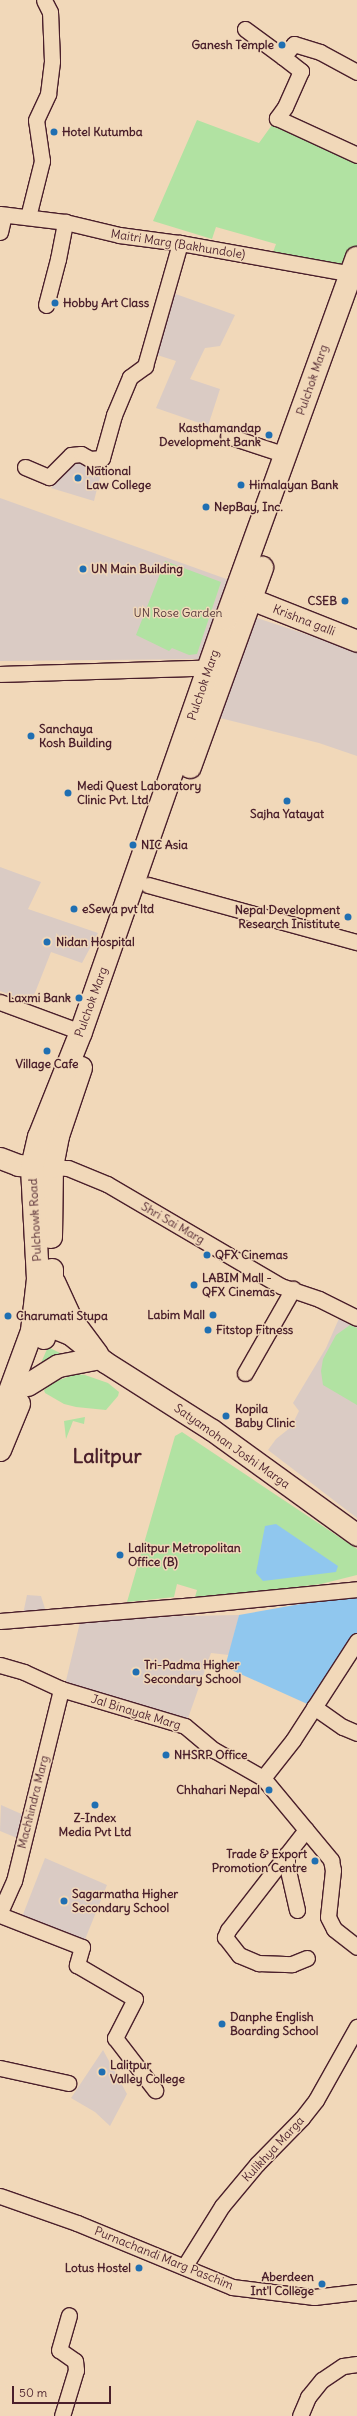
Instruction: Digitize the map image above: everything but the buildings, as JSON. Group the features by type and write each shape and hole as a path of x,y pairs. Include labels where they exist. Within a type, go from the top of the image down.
{"main road":[{"name":"Pulchok Marg","path":"56,1112 148,885 286,455 355,269"},
{"name":"Pulchok Marg","path":"56,1112 81,1032 217,667 251,599 324,389 357,301"},
{"name":"Krishna galli","path":"251,599 357,641"},
{"name":"Pulchowk Road","path":"40,1329 37,1295 42,1167 56,1112"},
{"path":"0,1158 18,1165 42,1167"},
{"name":"Pulchowk Road","path":"42,1167 50,1214 53,1279"},
{"path":"0,1450 28,1385 53,1279"},
{"path":"28,1385 59,1366 99,1358 71,1319 53,1279"},
{"path":"0,1418 40,1329"},
{"name":"Satyamohan Joshi Marga","path":"40,1329 62,1329 99,1358 212,1430 357,1535"}],"street":[{"path":"28,217 42,161 36,120 48,94 52,61 50,12 44,0"},
{"path":"245,29 301,71 285,107 277,118 357,155"},
{"path":"283,57 294,44 320,52 357,72"},
{"path":"0,232 2,214"},
{"name":"Maitri Marg (Bakhundole)","path":"2,214 65,222 119,235 355,269"},
{"path":"46,305 58,259 65,222"},
{"path":"25,468 49,477 71,455 81,454 90,459 102,458 114,415 130,377 145,366 180,243"},
{"path":"228,436 286,455"},
{"path":"0,674 217,667"},
{"path":"148,885 357,942"},
{"path":"0,1002 81,1032"},
{"name":"Shri Sai Marg","path":"42,1167 68,1168 106,1184 282,1286 293,1289 357,1318"},
{"path":"245,1373 293,1289"},
{"path":"0,1621 195,1605 357,1589"},
{"path":"357,1641 293,1740 263,1778 330,1860 333,1870 328,1917 334,1929 357,1947"},
{"name":"Jal Binayak Marg","path":"0,1665 24,1672 61,1689 185,1726 214,1750 263,1778"},
{"name":"Machhindra Marg","path":"0,1912 14,1881 61,1689"},
{"path":"314,1707 343,1727 357,1733"},
{"path":"306,1830 228,1930 225,1937 239,1955 258,1963 292,1964 307,1958"},
{"path":"287,1854 287,1866 297,1910"},
{"path":"0,1915 82,1947 77,1965 135,1999 115,2038 155,2090"},
{"name":"Kulikhya Marga","path":"184,2267 222,2206 257,2164 302,2118 316,2100 357,2027"},
{"path":"0,2068 68,2083"},
{"name":"Purnachandi Marg Paschim","path":"0,2196 77,2223 232,2287 314,2298 357,2292"},
{"path":"62,2416 76,2370 75,2361 59,2350 70,2315"},
{"path":"300,2416 308,2398 322,2380 343,2366 357,2364"}],"shaded area":[{"path":"170,292 235,315 220,346 205,348 190,379 220,389 208,426 156,408 176,361 154,354"},
{"name":"National Law College","path":"68,460 102,469 94,501 51,488"},
{"path":"0,498 232,581 205,659 0,661"},
{"path":"254,617 357,651 357,756 319,743 220,718"},
{"name":"Nidan Hospital","path":"0,867 41,882 28,909 98,933 82,963 51,952 31,1003 0,991"},
{"path":"341,1314 357,1322 357,1518 268,1450 276,1439 291,1427 299,1411 293,1403 326,1348"},
{"path":"27,1595 41,1596 47,1615 22,1619"},
{"name":"Tri-Padma Higher Secondary School","path":"239,1615 229,1655 211,1653 187,1721 64,1689 81,1618"},
{"path":"1,1805 26,1816 17,1838 0,1831"},
{"name":"Sagarmatha Higher Secondary School","path":"45,1858 107,1885 84,1942 22,1917"},
{"name":"Lalitpur Valley College","path":"103,2050 127,2094 110,2126 95,2112 71,2098"}],"green space":[{"path":"277,118 357,155 357,251 349,270 272,255 276,244 216,227 212,239 153,221 197,120 259,143"},
{"name":"UN Rose Garden","path":"165,561 221,582 197,654 189,655 172,648 169,651 136,635"},
{"path":"350,1325 357,1328 357,1405 323,1385 321,1371 323,1359 336,1335"},
{"path":"48,1347 68,1357 40,1365"},
{"path":"76,1374 85,1375 108,1383 119,1392 118,1396 106,1410 76,1407 64,1404 45,1393 44,1390 54,1382"},
{"path":"85,1417 84,1424 73,1421 66,1439 64,1421"},
{"path":"182,1432 357,1549 357,1575 321,1584 250,1593 195,1597 197,1590 177,1584 174,1597 127,1602 175,1436"}],"water":[{"path":"276,1524 338,1566 336,1572 263,1581 256,1573 265,1526"},
{"path":"357,1594 357,1641 314,1707 225,1667 239,1615"}],"place":[{"name":"Ganesh Temple","path":"282,45"},
{"name":"Hotel Kutumba","path":"54,132"},
{"name":"Hobby Art Class","path":"55,303"},
{"name":"Kasthamandap Development Bank","path":"269,435"},
{"name":"National Law College","path":"78,478"},
{"name":"Himalayan Bank","path":"241,485"},
{"name":"NepBay, Inc.","path":"206,507"},
{"name":"UN Main Building","path":"83,569"},
{"name":"CSEB","path":"345,601"},
{"name":"Sanchaya Kosh Building","path":"31,736"},
{"name":"Medi Quest Laboratory Clinic Pvt. Ltd","path":"68,793"},
{"name":"Sajha Yatayat","path":"287,801"},
{"name":"NIC Asia","path":"133,845"},
{"name":"eSewa pvt ltd","path":"74,909"},
{"name":"Nepal Development Research Inistitute","path":"348,917"},
{"name":"Nidan Hospital","path":"47,942"},
{"name":"Laxmi Bank","path":"79,998"},
{"name":"Village Cafe","path":"47,1051"},
{"name":"QFX Cinemas","path":"207,1255"},
{"name":"LABIM Mall - QFX Cinemas","path":"194,1285"},
{"name":"Labim Mall","path":"213,1315"},
{"name":"Charumati Stupa","path":"8,1316"},
{"name":"Fitstop Fitness","path":"208,1330"},
{"name":"Kopila Baby Clinic","path":"226,1416"},
{"name":"Lalitpur Metropolitan Office (B)","path":"120,1555"},
{"name":"Tri-Padma Higher Secondary School","path":"136,1672"},
{"name":"NHSRP Office","path":"166,1755"},
{"name":"Chhahari Nepal","path":"269,1790"},
{"name":"Z-Index Media Pvt Ltd","path":"95,1805"},
{"name":"Trade & Export Promotion Centre","path":"315,1861"},
{"name":"Sagarmatha Higher Secondary School","path":"64,1901"},
{"name":"Danphe English Boarding School","path":"222,2024"},
{"name":"Lalitpur Valley College","path":"102,2072"},
{"name":"Lotus Hostel","path":"139,2268"},
{"name":"Aberdeen Int'l College","path":"322,2284"}],"district":[{"name":"Lalitpur","path":"107,1455"}]}
